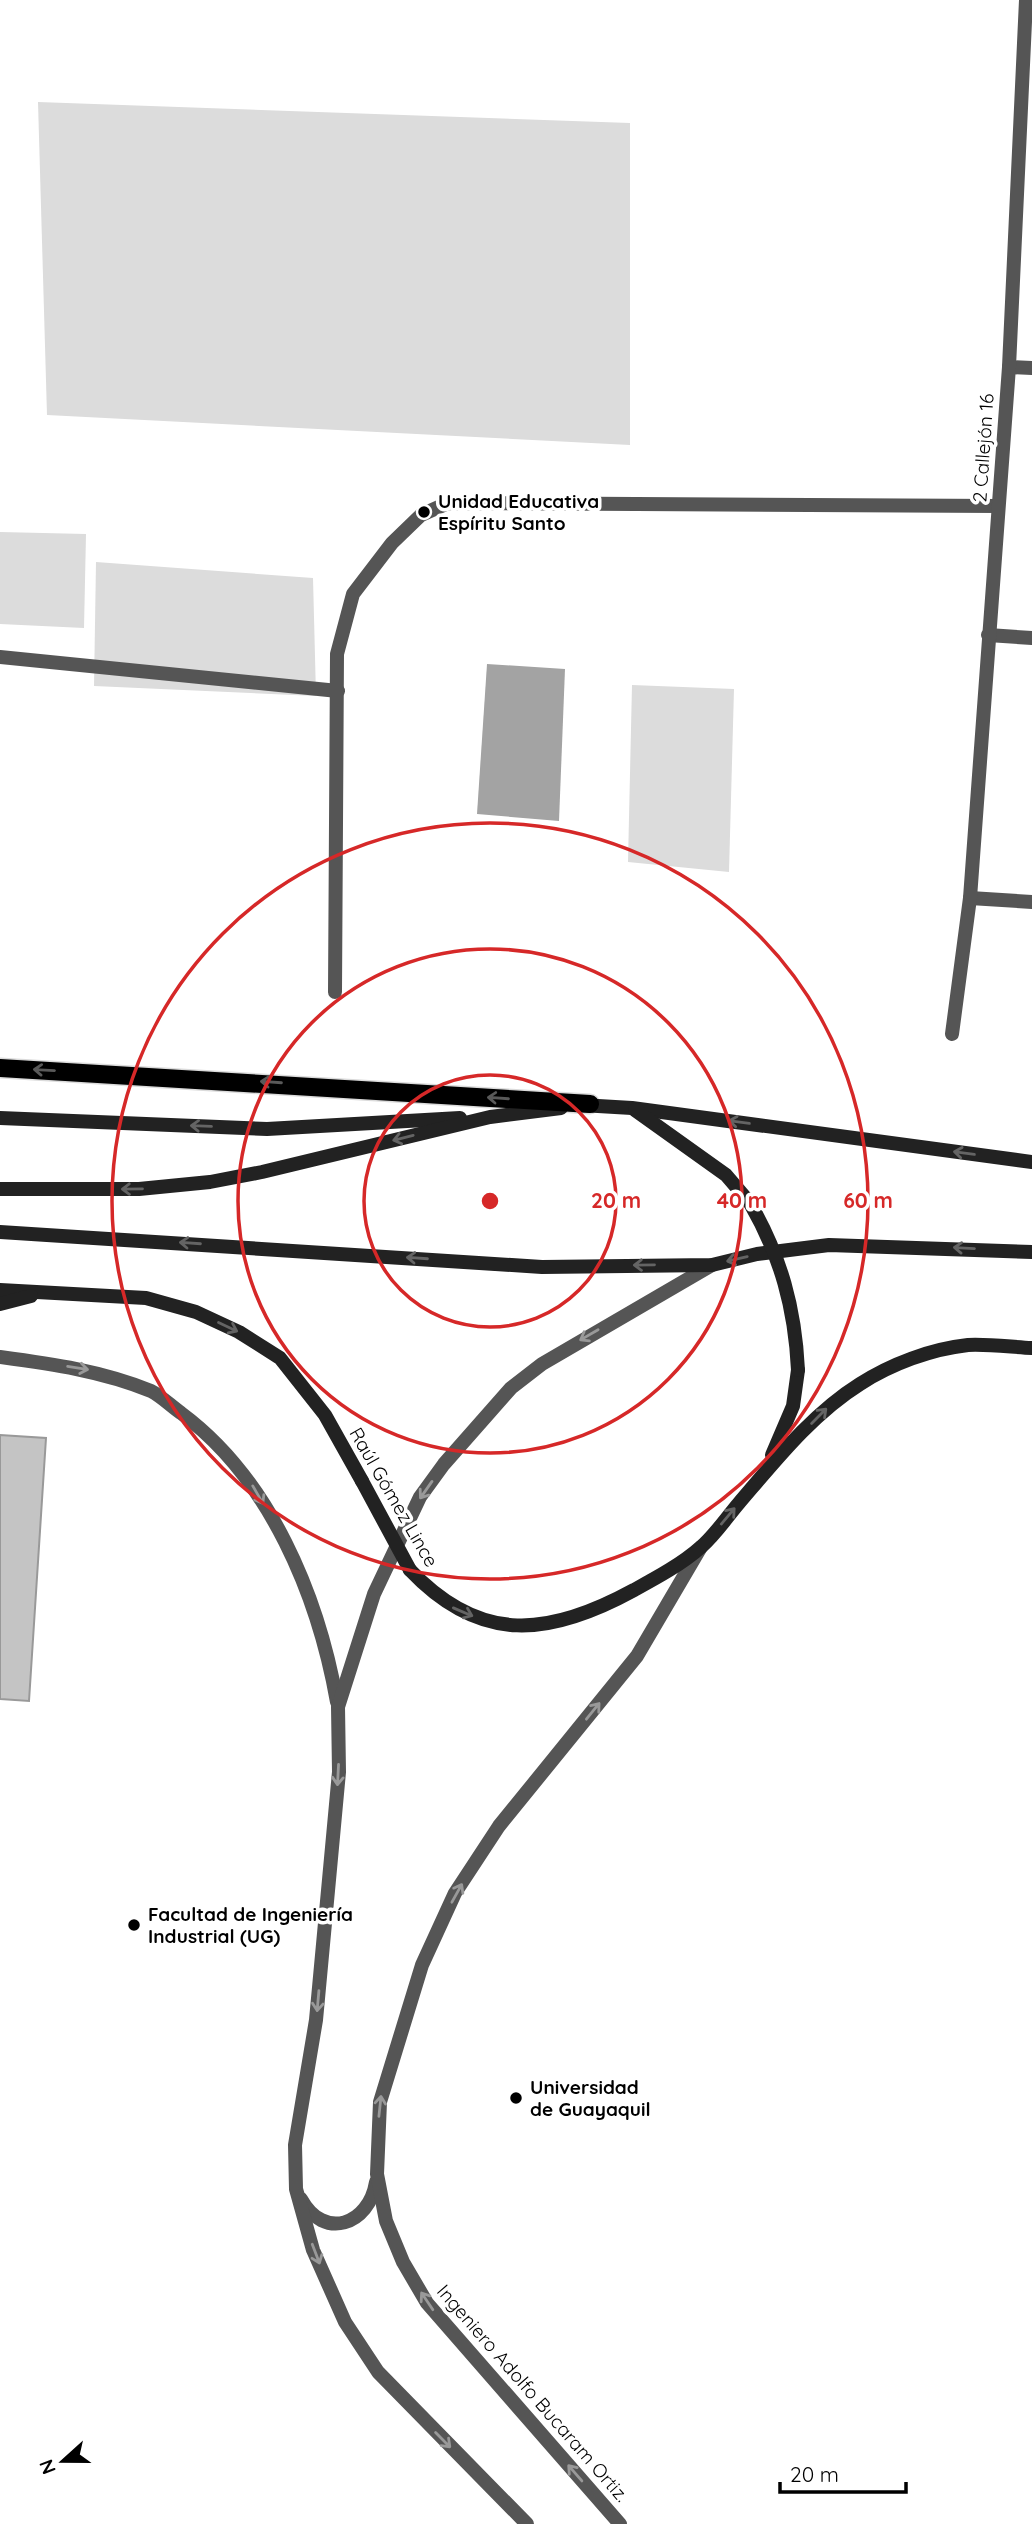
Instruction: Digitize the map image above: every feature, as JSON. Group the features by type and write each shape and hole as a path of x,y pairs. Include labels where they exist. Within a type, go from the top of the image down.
{"main road":[{"path":"0,1068 590,1104 1032,1162"},
{"path":"0,1118 267,1129 490,1116 590,1104"},
{"path":"632,1108 717,1167 751,1203 784,1274 794,1316 798,1370 793,1406 781,1441 755,1483"},
{"path":"0,1189 139,1189 210,1182 262,1172 490,1116"},
{"path":"0,1232 542,1267 712,1265 757,1254 829,1245 1032,1252"},
{"name":"Raúl Gómez Lince","path":"0,1290 146,1298 196,1312 239,1332 281,1358 325,1415 410,1570 433,1595 456,1610 490,1622 547,1624 575,1619 601,1608 701,1547 755,1483 827,1408 859,1384 895,1365 929,1353 969,1345 1032,1348"},
{"path":"0,1304 42,1294"}],"street":[{"name":"2 Callejón 16","path":"952,1034 971,898 1026,107 1026,0"},
{"path":"1009,367 1032,368"},
{"path":"335,992 337,654 353,594 392,543 421,515 447,503 998,506"},
{"path":"988,635 1032,638"},
{"path":"0,657 338,691"},
{"path":"971,898 1032,902"},
{"path":"338,1707 374,1594 420,1497 444,1464 511,1388 542,1364 712,1265"},
{"path":"0,1357 88,1370 153,1392 209,1434 256,1489 287,1549 327,1647 338,1707 339,1772 316,2020 295,2145 296,2189 313,2250 345,2322 378,2372 527,2524"},
{"name":"Ingeniero Adolfo Bucaram Ortiz.","path":"620,2524 427,2303 403,2262 386,2221 377,2174 380,2102 422,1965 455,1894 499,1826 637,1656 701,1547"},
{"path":"296,2189 306,2208 334,2224 352,2220 367,2210 377,2174"}],"shaded area":[{"path":"38,102 630,123 630,445 47,415"},
{"path":"0,532 86,534 84,628 0,624"},
{"path":"96,562 313,578 316,696 94,686"},
{"path":"487,664 565,669 559,821 477,814"},
{"path":"632,685 734,689 729,872 628,862"}],"building":[{"path":"0,1435 46,1438 29,1701 0,1699"}],"place":[{"name":"Unidad Educativa Espíritu Santo","path":"424,512"},
{"name":"Facultad de Ingeniería Industrial (UG)","path":"134,1925"},
{"name":"Universidad de Guayaquil","path":"516,2098"}]}
